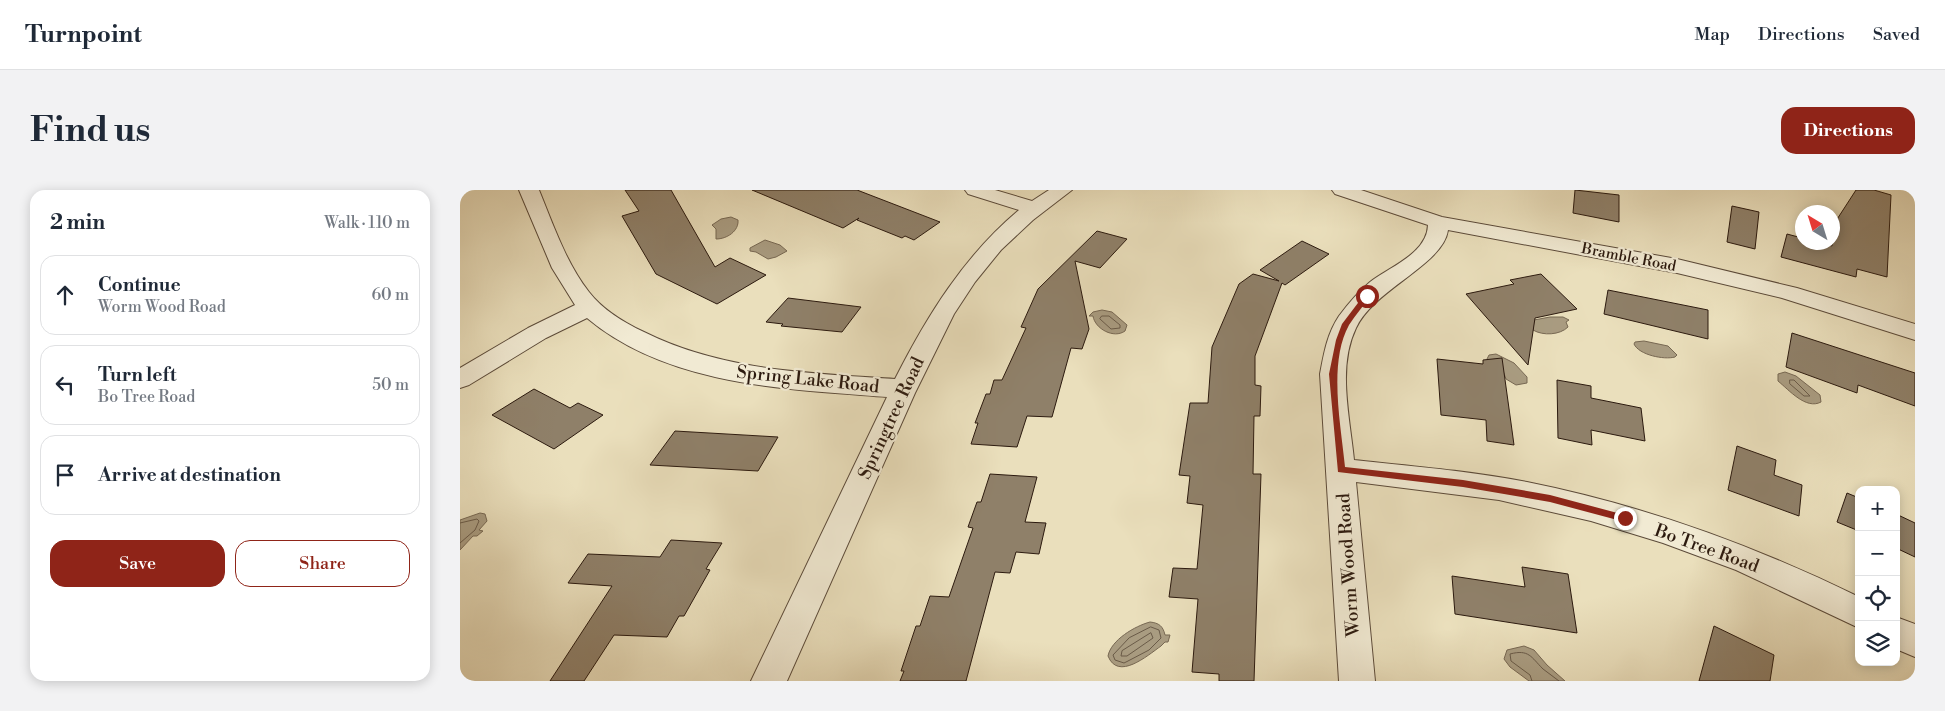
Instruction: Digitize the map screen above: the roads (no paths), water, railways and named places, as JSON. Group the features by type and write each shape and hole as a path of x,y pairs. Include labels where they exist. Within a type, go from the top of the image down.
{"street":[{"name":"Spring Lake Road","path":"529,190 570,281 589,307 604,320 648,346 686,361 770,378 904,389"},
{"path":"975,190 1036,209"},
{"name":"Springtree Road","path":"768,681 935,325 957,289 1008,230 1062,190"},
{"name":"Bramble Road","path":"1342,190 1438,222 1677,266 1789,293 1915,332"},
{"name":"Worm Wood Road","path":"1357,681 1333,374 1339,340 1346,324 1367,296 1420,257 1435,239 1439,230 1438,222"},
{"path":"460,379 537,333 589,307"},
{"name":"Bo Tree Road","path":"1341,469 1473,485 1550,499 1625,518 1704,544 1815,590 1855,610"},
{"path":"1900,634 1915,642"}],"water":[{"path":"731,217 738,220 737,228 728,236 716,239 716,229 712,225 721,219"},
{"path":"765,240 780,245 787,251 768,259 756,252 750,251 750,248"},
{"path":"1102,310 1112,312 1127,325 1125,331 1116,334 1101,329 1094,321 1093,316 1089,316 1093,312"},
{"path":"1563,317 1569,320 1566,322 1568,327 1561,332 1551,334 1533,330 1534,320"},
{"path":"1644,341 1668,346 1677,355 1665,358 1646,354 1634,344 1635,342"},
{"path":"1496,354 1514,363 1527,377 1527,383 1516,385 1506,379 1503,371 1487,359 1489,355"},
{"path":"1785,372 1796,376 1820,395 1821,402 1810,403 1792,394 1778,381 1778,374"},
{"path":"480,513 485,514 487,521 479,530 483,531 477,536 473,536 460,550 460,520"},
{"path":"1150,622 1160,626 1165,635 1170,635 1168,642 1165,642 1133,664 1119,666 1113,663 1108,656 1114,644 1124,634"},
{"path":"1524,646 1534,650 1565,681 1529,681 1510,667 1504,659 1507,650"}]}
